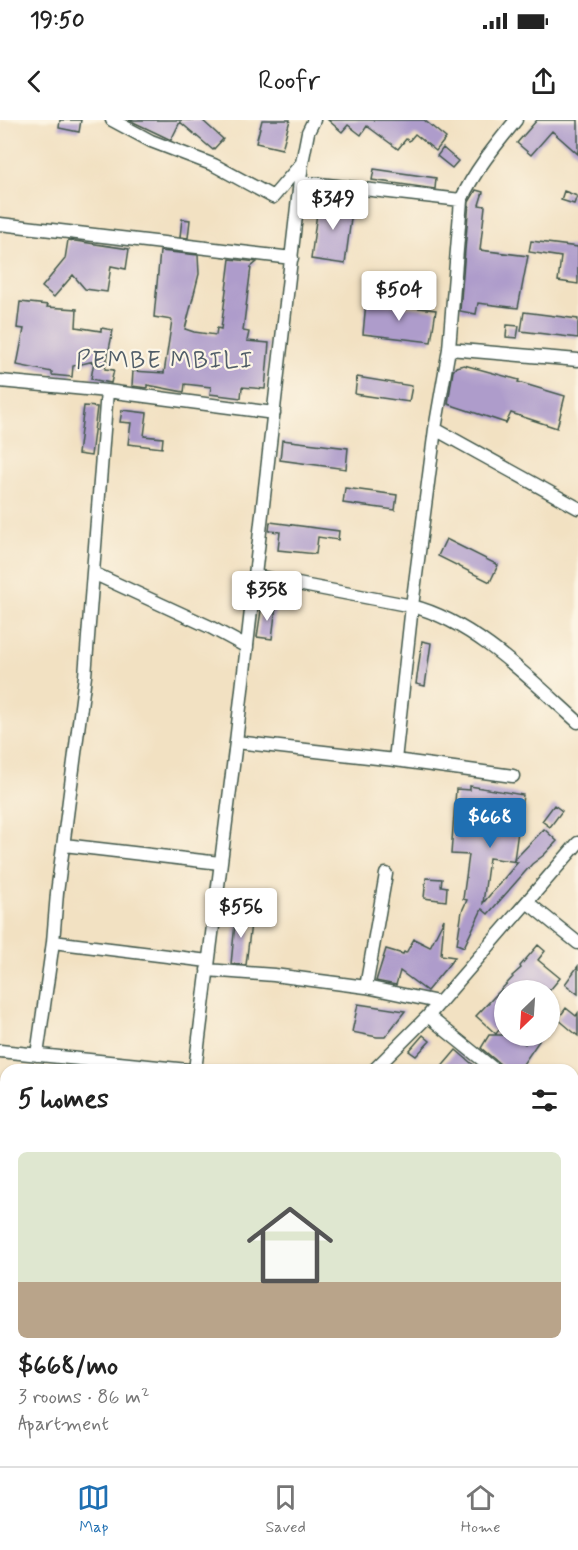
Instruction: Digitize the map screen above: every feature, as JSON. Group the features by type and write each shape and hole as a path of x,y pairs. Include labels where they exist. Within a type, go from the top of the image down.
{"street":[{"path":"196,1064 256,576 302,163 314,120"},
{"path":"395,760 435,429 449,350 461,200 471,178 516,120"},
{"path":"116,121 151,141 214,165 273,197 302,163"},
{"path":"300,182 461,200"},
{"path":"0,224 292,258"},
{"path":"449,350 578,360"},
{"path":"0,381 107,391 274,413"},
{"path":"36,1055 53,942 85,676 107,391"},
{"path":"435,429 578,508"},
{"path":"93,573 210,627 247,647"},
{"path":"256,576 427,609 452,620 501,655 578,722"},
{"path":"236,742 513,776"},
{"path":"380,1064 428,1016 578,843"},
{"path":"64,845 220,863"},
{"path":"366,987 386,874"},
{"path":"527,902 578,943"},
{"path":"53,942 207,966 366,987 438,1002"},
{"path":"428,1016 488,1064"},
{"path":"0,1051 127,1064"}],"building":[{"path":"60,120 81,120 79,132 59,128"},
{"path":"129,120 202,120 223,139 213,150 180,122 171,140"},
{"path":"262,120 290,120 282,149 256,143"},
{"path":"328,120 424,120 446,138 436,151 415,134 409,141 406,139 398,149 367,126 361,135 348,125 342,132"},
{"path":"537,120 578,120 578,154 552,131 531,155 517,143"},
{"path":"443,148 458,161 452,168 437,156"},
{"path":"374,169 436,178 435,189 372,180"},
{"path":"476,190 483,192 479,205 485,206 480,250 528,256 518,308 478,303 476,314 460,311 469,202"},
{"path":"564,191 577,196 574,204 561,200"},
{"path":"339,195 354,196 345,264 311,259 318,205 337,207"},
{"path":"182,219 190,220 188,238 180,237"},
{"path":"68,240 129,249 126,269 111,266 107,292 85,289 73,275 54,297 42,287 65,259"},
{"path":"531,241 578,247 578,284 558,281 561,257 529,252"},
{"path":"160,251 198,255 199,274 185,329 216,335 217,328 221,329 230,259 257,262 251,267 243,331 249,332 247,341 269,343 265,389 242,387 241,398 210,394 211,387 185,384 184,392 147,385 147,388 132,386 133,371 164,373 172,320 154,317"},
{"path":"20,302 77,309 76,327 101,331 101,328 113,330 105,369 114,370 111,383 91,379 94,361 73,366 72,377 52,375 52,372 17,365 24,329 17,328"},
{"path":"366,302 436,310 431,342 363,334"},
{"path":"524,312 578,319 578,338 521,331"},
{"path":"507,325 519,326 517,338 506,337"},
{"path":"464,365 565,396 557,428 511,413 506,423 448,404 453,371 456,367"},
{"path":"357,377 412,386 409,402 355,394"},
{"path":"84,406 97,407 91,456 78,454"},
{"path":"122,410 147,413 144,436 163,438 162,448 128,444 131,423 120,422"},
{"path":"282,440 348,448 346,469 280,460"},
{"path":"345,488 397,495 395,510 343,503"},
{"path":"270,522 339,531 338,540 318,537 316,554 278,550 280,532 269,531"},
{"path":"446,539 498,565 490,582 438,556"},
{"path":"262,604 276,606 272,639 257,637"},
{"path":"422,641 431,643 425,686 416,684"},
{"path":"470,786 523,795 514,860 544,829 557,841 532,864 488,914 482,909 464,947 457,944 462,911 467,900 463,899 469,855 451,854 456,789 470,790","holes":["489,858 518,862 483,903"]},
{"path":"554,805 562,811 550,827 542,821"},
{"path":"426,878 442,879 441,886 447,887 446,901 424,898"},
{"path":"236,913 252,915 246,965 231,964"},
{"path":"444,919 441,955 455,957 427,991 400,971 396,985 376,981 386,949 406,953 414,939 430,947"},
{"path":"538,945 545,951 538,960 560,978 558,980 510,980 521,968 520,966"},
{"path":"578,966 578,994 565,984"},
{"path":"494,997 494,1032 476,1016"},
{"path":"358,1004 405,1011 385,1037 377,1037 352,1032"},
{"path":"566,1008 576,1016 578,1013 578,1036 560,1021 560,1016"},
{"path":"423,1035 430,1041 416,1056 409,1051"},
{"path":"489,1035 494,1035 494,1046 536,1046 523,1064 500,1064 481,1048"},
{"path":"456,1050 472,1064 444,1064"}],"district":[{"name":"PEMBE MBILI","path":"165,361"}]}
